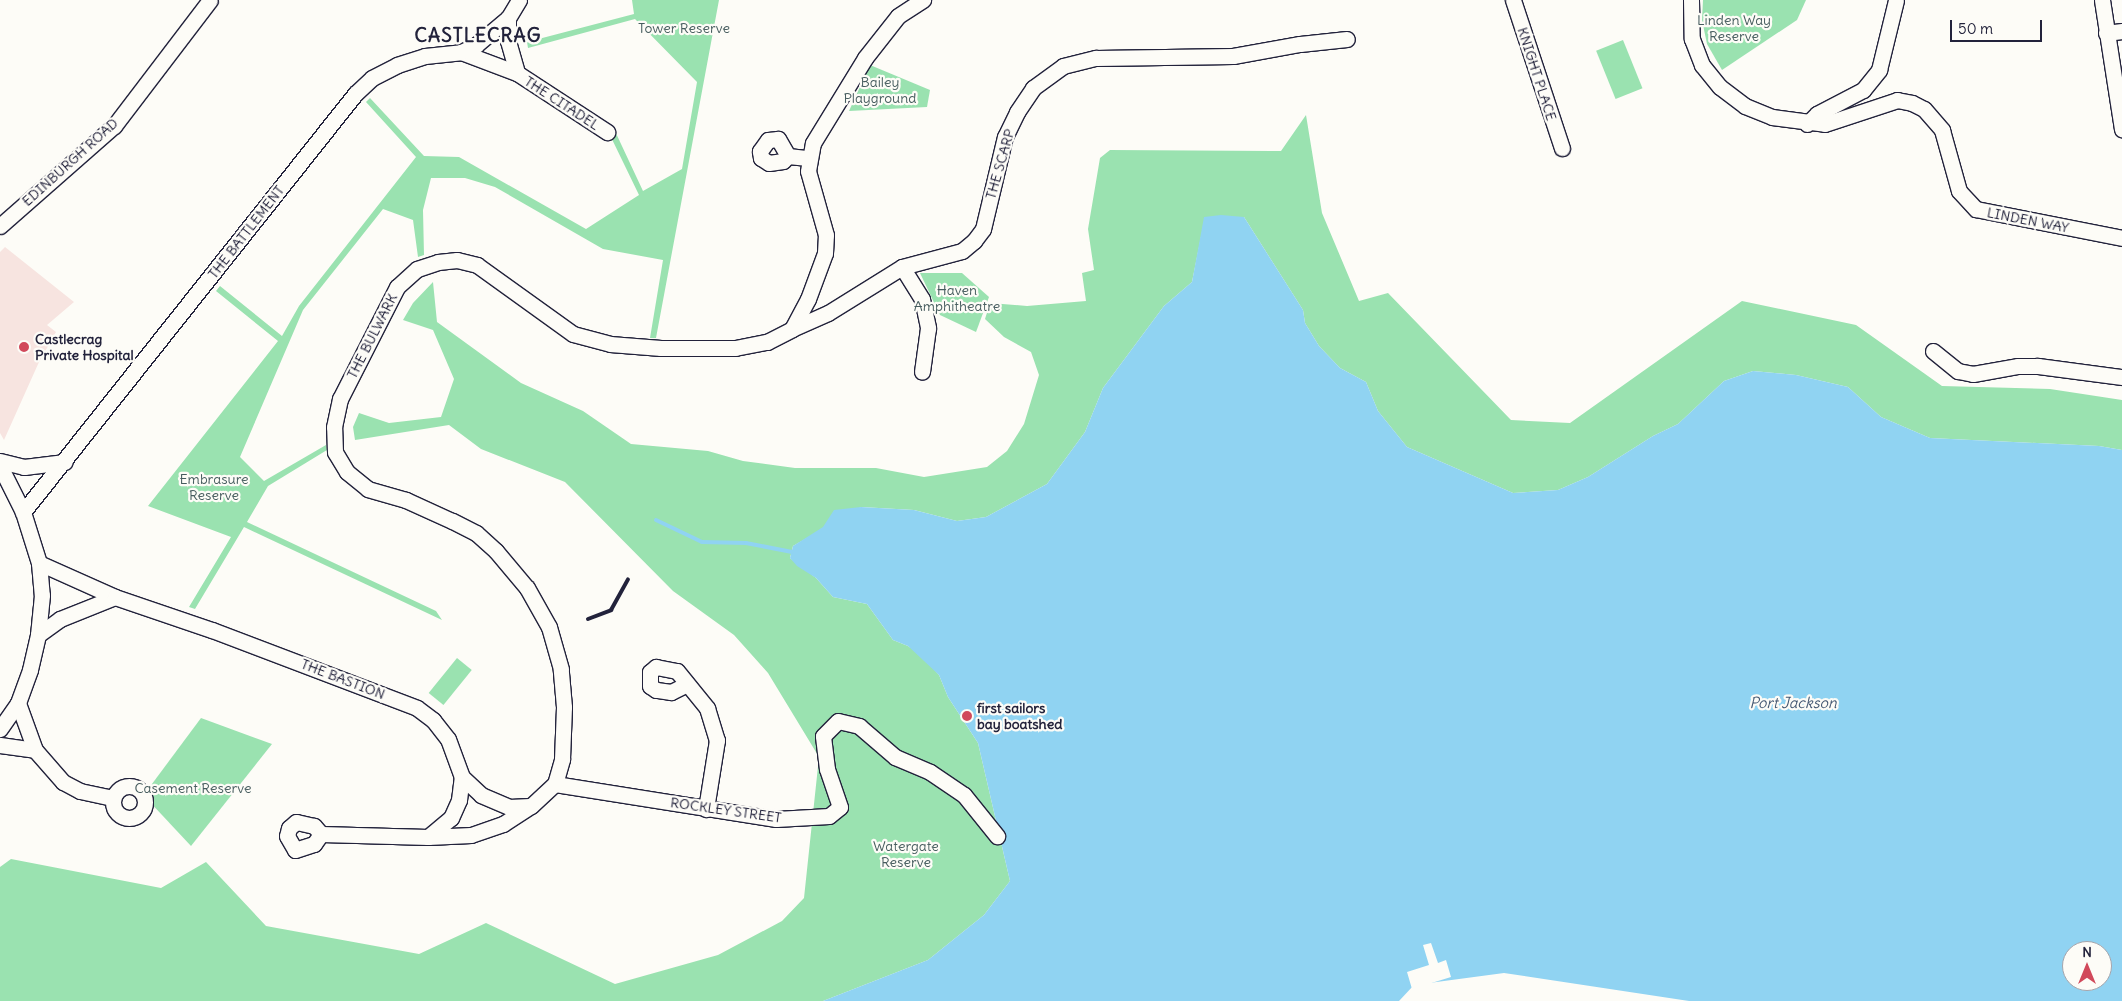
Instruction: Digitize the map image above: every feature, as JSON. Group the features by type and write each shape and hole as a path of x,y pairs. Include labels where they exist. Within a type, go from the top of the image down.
{"street":[{"name":"EDINBURGH ROAD","path":"0,226 114,126 210,0"},
{"name":"THE CITADEL","path":"518,0 508,18 510,70 607,132"},
{"path":"792,329 808,299 825,253 826,235 808,172 808,158 813,142 865,58 898,16 922,0"},
{"name":"KNIGHT PLACE","path":"1513,0 1562,148"},
{"name":"LINDEN WAY","path":"1691,0 1692,39 1702,65 1720,87 1745,106 1772,117 1807,124 1839,121 1897,100 1912,103 1924,109 1942,130 1959,191 1976,209 2122,238"},
{"path":"1807,124 1817,114 1857,95 1879,70 1896,0"},
{"path":"2102,0 2122,129"},
{"name":"THE BATTLEMENT","path":"23,512 65,462 355,94 372,78 397,65 425,56 461,52 491,34 508,18"},
{"path":"2106,33 2122,31"},
{"name":"THE SCARP","path":"792,329 828,313 902,267 962,251 974,241 983,229 1005,137 1033,88 1063,66 1096,58 1233,56 1300,44 1348,39"},
{"name":"THE BATTLEMENT","path":"461,52 510,70"},
{"path":"788,156 808,158"},
{"name":"THE BULWARK","path":"555,784 564,734 561,669 549,627 527,588 476,533 406,500 368,489 347,472 335,452 334,427 340,400 379,320 398,287 417,269 438,262 457,260 477,264 498,276 573,334 610,344 661,348 735,348 766,342 792,329"},
{"path":"902,267 922,299 928,328 922,372"},
{"path":"1933,352 1958,371 1973,374 2018,366 2038,366 2122,377"},
{"path":"0,461 24,467 65,462"},
{"path":"0,466 23,512 39,563 42,595 38,636 18,702 0,729"},
{"name":"THE BASTION","path":"39,563 115,597 256,645 417,708 432,720 448,739 462,777 481,795 498,804 531,806"},
{"path":"38,636 60,619 115,597"},
{"path":"687,684 707,708 716,740 706,808"},
{"path":"18,702 35,750 63,782 80,791 114,798"},
{"name":"ROCKLEY STREET","path":"555,784 776,819 830,816 840,807 828,769 823,736 838,721 860,726 895,757 930,772 964,795 997,836"},
{"path":"0,745 35,750"},
{"path":"428,838 451,818 459,800 462,777"},
{"path":"321,834 428,838 471,835 503,824 531,806 555,784"}],"shaded area":[{"name":"Castlecrag Private Hospital","path":"5,247 74,302 47,325 56,332 39,362 4,440 0,433 0,252"}],"green space":[{"path":"632,0 719,0 656,338 650,338 663,260 603,249 495,187 465,178 431,178 423,210 424,255 418,257 413,220 383,209 303,310 240,457 264,481 326,445 327,450 268,486 247,522 436,611 442,620 244,527 195,609 189,607 231,537 148,506 278,341 216,291 220,286 282,336 299,306 416,157 366,102 370,98 424,156 459,157 586,229 639,195 608,131 614,129 643,191 682,169 697,82 635,19 528,48 527,42 634,14"},
{"name":"Linden Way Reserve","path":"1703,0 1806,0 1797,20 1722,70 1707,44 1702,20"},
{"path":"1623,40 1642,88 1616,99 1596,51"},
{"name":"Bailey Playground","path":"870,65 930,90 927,107 849,111"},
{"name":"Watergate Reserve","path":"1306,115 1322,213 1359,301 1388,293 1511,420 1570,423 1742,301 1856,325 1942,386 2050,389 2122,400 2122,450 2099,446 1930,438 1881,417 1848,387 1796,375 1753,371 1724,381 1678,424 1653,436 1588,477 1558,490 1513,493 1407,447 1378,411 1366,382 1340,368 1319,346 1305,323 1303,310 1244,217 1205,217 1192,282 1164,306 1103,388 1085,432 1047,484 986,517 957,521 914,510 861,507 793,546 790,558 816,578 833,597 867,604 893,640 908,646 923,657 939,675 948,697 978,743 1010,881 984,915 928,960 823,1001 0,1001 0,867 11,859 161,888 206,862 266,926 419,954 486,923 615,984 718,955 782,921 804,898 819,757 768,673 734,635 673,591 565,482 481,449 449,425 355,440 353,427 359,413 389,423 441,417 454,379 433,330 403,320 413,303 433,282 437,322 521,383 583,411 631,444 708,451 743,461 795,468 876,468 924,477 987,467 1007,451 1024,424 1039,375 1031,352 1004,337 985,319 990,303 1027,306 1086,301 1082,273 1094,270 1088,229 1100,158 1110,150 1281,151"},
{"name":"Haven Amphitheatre","path":"920,273 962,273 989,297 976,332 940,315"},
{"path":"457,658 472,670 443,705 429,693"},
{"name":"Casement Reserve","path":"201,718 272,744 191,846 147,799 146,792"}],"water":[{"name":"Port Jackson","path":"1221,215 1244,217 1303,310 1305,323 1319,346 1340,368 1366,382 1378,411 1407,447 1513,493 1558,490 1588,477 1653,436 1678,424 1724,381 1753,371 1796,375 1848,387 1881,417 1930,438 2099,446 2122,450 2122,1001 1689,1001 1504,973 1414,985 1399,1001 823,1001 928,960 984,915 1010,881 978,743 948,697 939,675 908,646 893,640 867,604 833,597 816,578 797,566 790,558 793,546 823,527 834,510 861,507 914,510 957,521 986,517 1047,484 1085,432 1103,388 1164,306 1192,282 1204,217"}],"pier":[{"path":"1431,943 1438,963 1446,960 1451,977 1412,989 1407,972 1429,965 1423,945"}],"waterway":[{"path":"656,520 702,542 746,543 792,552"}],"railway":[{"path":"588,619 611,610 628,579"}],"place":[{"name":"Castlecrag Private Hospital","path":"24,347"},
{"name":"first sailors bay boatshed","path":"967,716"}],"district":[{"name":"CASTLECRAG","path":"478,36"}],"park label":[{"name":"Tower Reserve","path":"684,28"},
{"name":"Embrasure Reserve","path":"214,488"}]}
